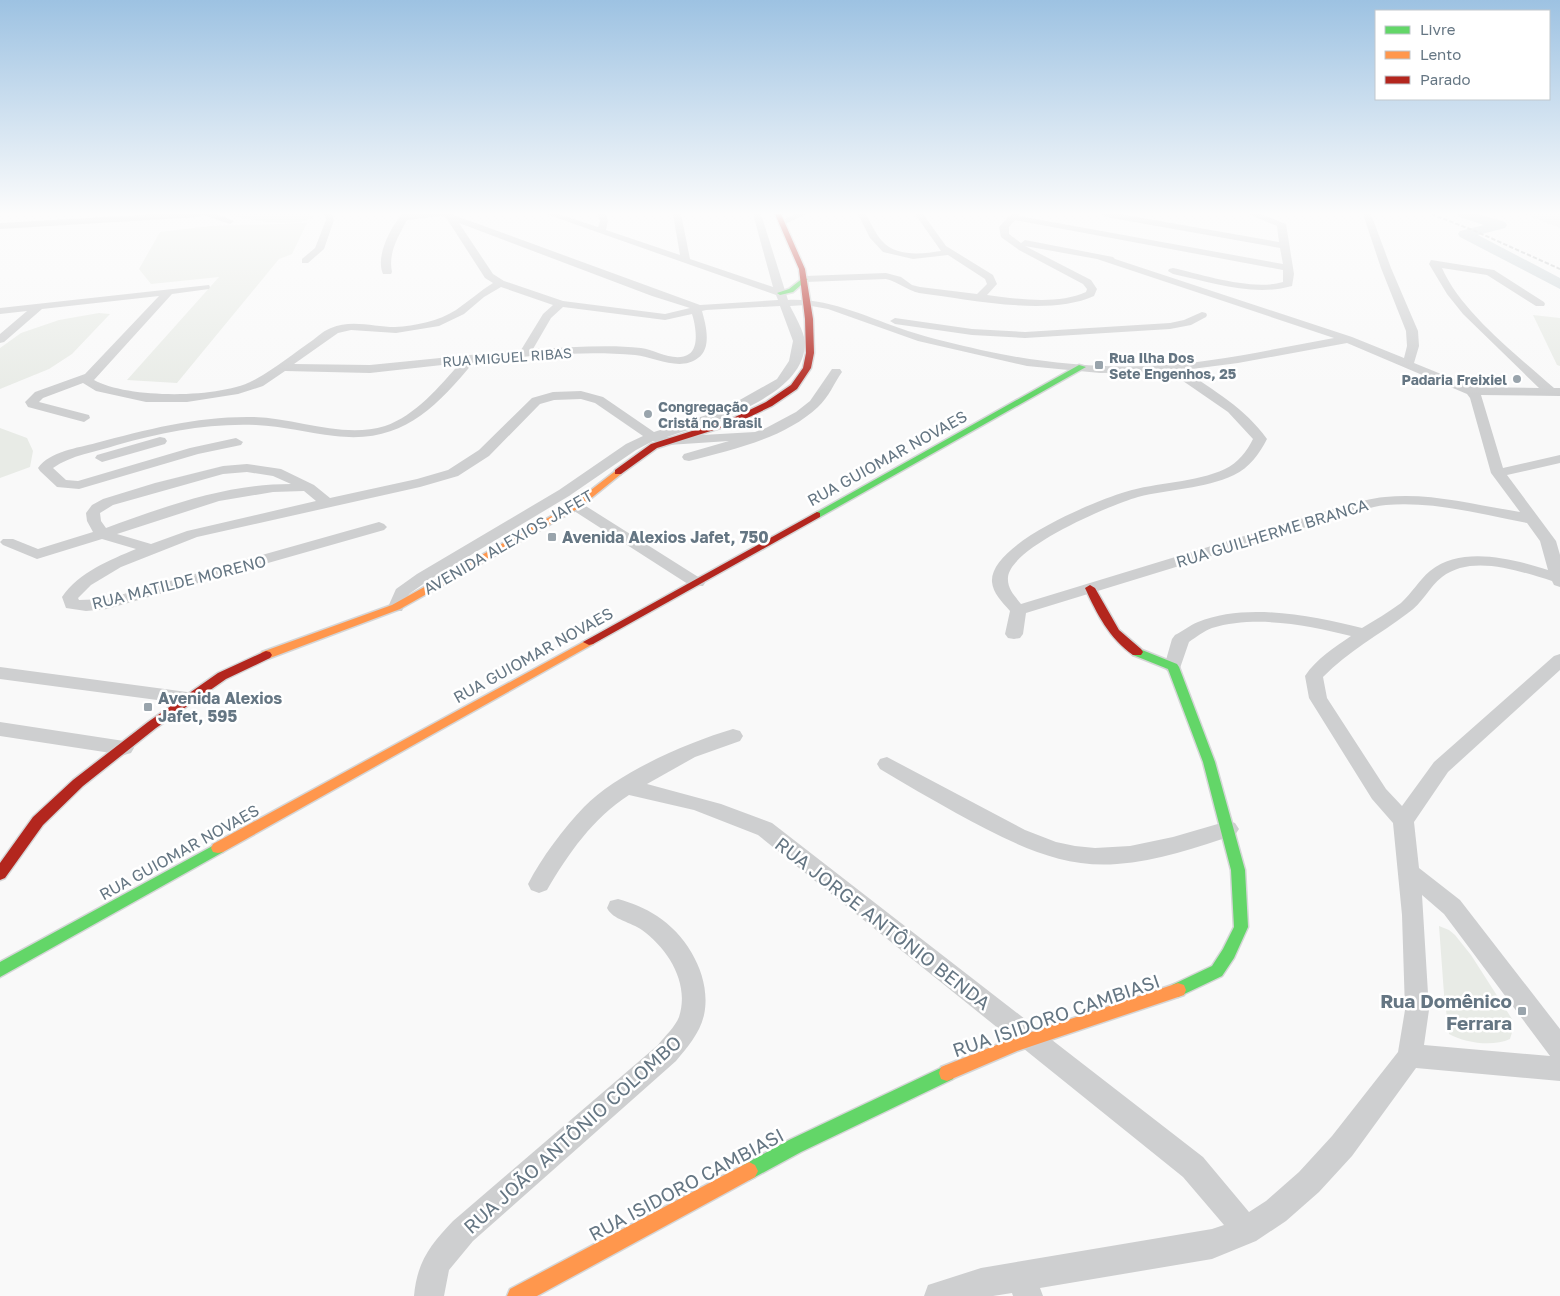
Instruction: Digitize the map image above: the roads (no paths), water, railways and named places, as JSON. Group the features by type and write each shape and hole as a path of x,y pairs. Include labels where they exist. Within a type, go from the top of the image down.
{"street":[{"path":"488,274 500,283 561,304 665,317 701,325"},
{"path":"605,274 698,308"},
{"path":"723,274 781,298 820,304 862,317 905,334 1003,358 1082,368 1134,370 1172,368 1348,339"},
{"name":"AVENIDA ALEXIOS JAFET","path":"396,607 402,592 423,577 564,493 631,447 652,436 727,413 782,382 795,361 799,341 781,298 774,274"},
{"name":"AVENIDA ALEXIOS JAFET","path":"0,874 38,821 78,783 188,698 222,676 247,664 396,607 576,506 639,455 668,441 711,429 752,413 784,395 794,387 807,368 810,353 809,319 803,274"},
{"path":"979,298 992,284 989,277 985,274"},
{"path":"665,317 698,308 781,298 804,279 886,276 916,290 1016,303 1077,300 1090,294 1092,289 1087,282 1073,274"},
{"path":"1152,274 1348,339 1471,390 1555,391"},
{"path":"1189,274 1238,284 1281,287 1288,284 1289,274"},
{"path":"1389,274 1412,332 1413,346 1408,364"},
{"path":"1439,274 1449,292 1488,333 1555,391"},
{"path":"1494,274 1540,304"},
{"path":"89,377 88,381 100,388 132,396 164,399 224,393 259,382 335,330 351,327 402,329 435,324 460,312 474,299 500,283"},
{"path":"0,311 204,287"},
{"path":"84,418 32,404 32,402 39,395 89,377 170,291"},
{"path":"678,301 686,312"},
{"path":"525,353 547,316 561,304"},
{"path":"0,340 39,306"},
{"name":"RUA MIGUEL RIBAS","path":"284,366 364,370 525,353 634,350 677,361 694,356 698,352 701,344 701,325 698,308"},
{"path":"862,317 972,332 1040,335 1170,326 1186,323 1202,315"},
{"path":"236,442 195,451 79,485 62,484 48,473 45,468 58,459 140,433 212,423 275,422 342,434 373,433 392,428 416,412 470,359"},
{"name":"RUA GUIOMAR NOVAES","path":"0,970 1082,368"},
{"path":"1014,634 1018,610 1000,584 1000,573 1004,565 1017,551 1070,518 1102,504 1143,491 1230,472 1255,450 1260,439 1254,429 1243,418 1172,368"},
{"name":"AVENIDA ALEXIOS JAFET","path":"689,458 774,429 813,404 826,390 836,372"},
{"path":"939,1296 981,1283 1024,1286 1212,1244 1246,1231 1276,1211 1308,1182 1342,1146 1410,1056 1417,1010 1413,915 1403,821 1379,794 1318,698 1314,676 1326,663 1406,607 1419,596 1436,575 1447,568 1460,564 1479,562 1501,563 1559,580 1554,540 1531,519 1498,473 1477,399 1471,390"},
{"name":"RUA MATILDE MORENO","path":"379,527 107,604 86,606 72,604 70,597 85,582 115,564 192,534 348,497 420,484 453,473 484,453 536,401 553,396 581,395 599,400 652,436"},
{"name":"AVENIDA ALEXIOS JAFET","path":"652,436 668,441 754,436"},
{"path":"48,473 160,441"},
{"path":"1498,473 1560,459"},
{"path":"150,549 102,534 94,521 93,513 102,505 223,470 262,469 276,472 309,488 326,502"},
{"path":"8,542 37,554 102,534 174,508 247,490 276,487 309,488"},
{"name":"RUA GUILHERME BRANCA","path":"1018,610 1348,509 1384,501 1442,502 1531,519"},
{"path":"576,506 697,583"},
{"path":"1090,588 1109,624 1126,644 1143,655 1173,667 1181,639 1211,623 1244,619 1288,620 1336,627 1366,634"},
{"path":"1403,821 1441,767 1560,660"},
{"name":"RUA ISIDORO CAMBIASI","path":"517,1296 796,1146 965,1064 1187,987 1217,971 1229,953 1241,927 1238,870 1210,762 1173,667"},
{"path":"0,673 188,698"},
{"path":"0,729 124,748"},
{"path":"539,884 555,858 592,812 625,787 688,752 733,736"},
{"path":"886,764 1031,843 1058,851 1090,856 1117,856 1181,843 1228,829"},
{"name":"RUA JORGE ANTÔNIO BENDA","path":"625,787 648,791 721,812 764,829 1193,1167 1230,1208 1246,1231"},
{"path":"1409,872 1452,907 1560,1049"},
{"name":"RUA JOÃO ANTÔNIO COLOMBO","path":"429,1296 430,1279 437,1260 463,1231 667,1053 685,1033 692,1015 693,994 689,972 676,947 659,930 634,914 618,908"},
{"path":"1410,1056 1560,1069"}],"waterway":[{"path":"1542,274 1560,284"}],"place":[{"name":"Rua Ilha Dos Sete Engenhos, 25","path":"1099,365"},
{"name":"Padaria Freixiel","path":"1517,379"},
{"name":"Congregação Cristã no Brasil","path":"648,414"},
{"name":"Avenida Alexios Jafet, 750","path":"552,537"},
{"name":"Avenida Alexios Jafet, 595","path":"148,707"},
{"name":"Rua Domênico Ferrara","path":"1522,1011"}]}
